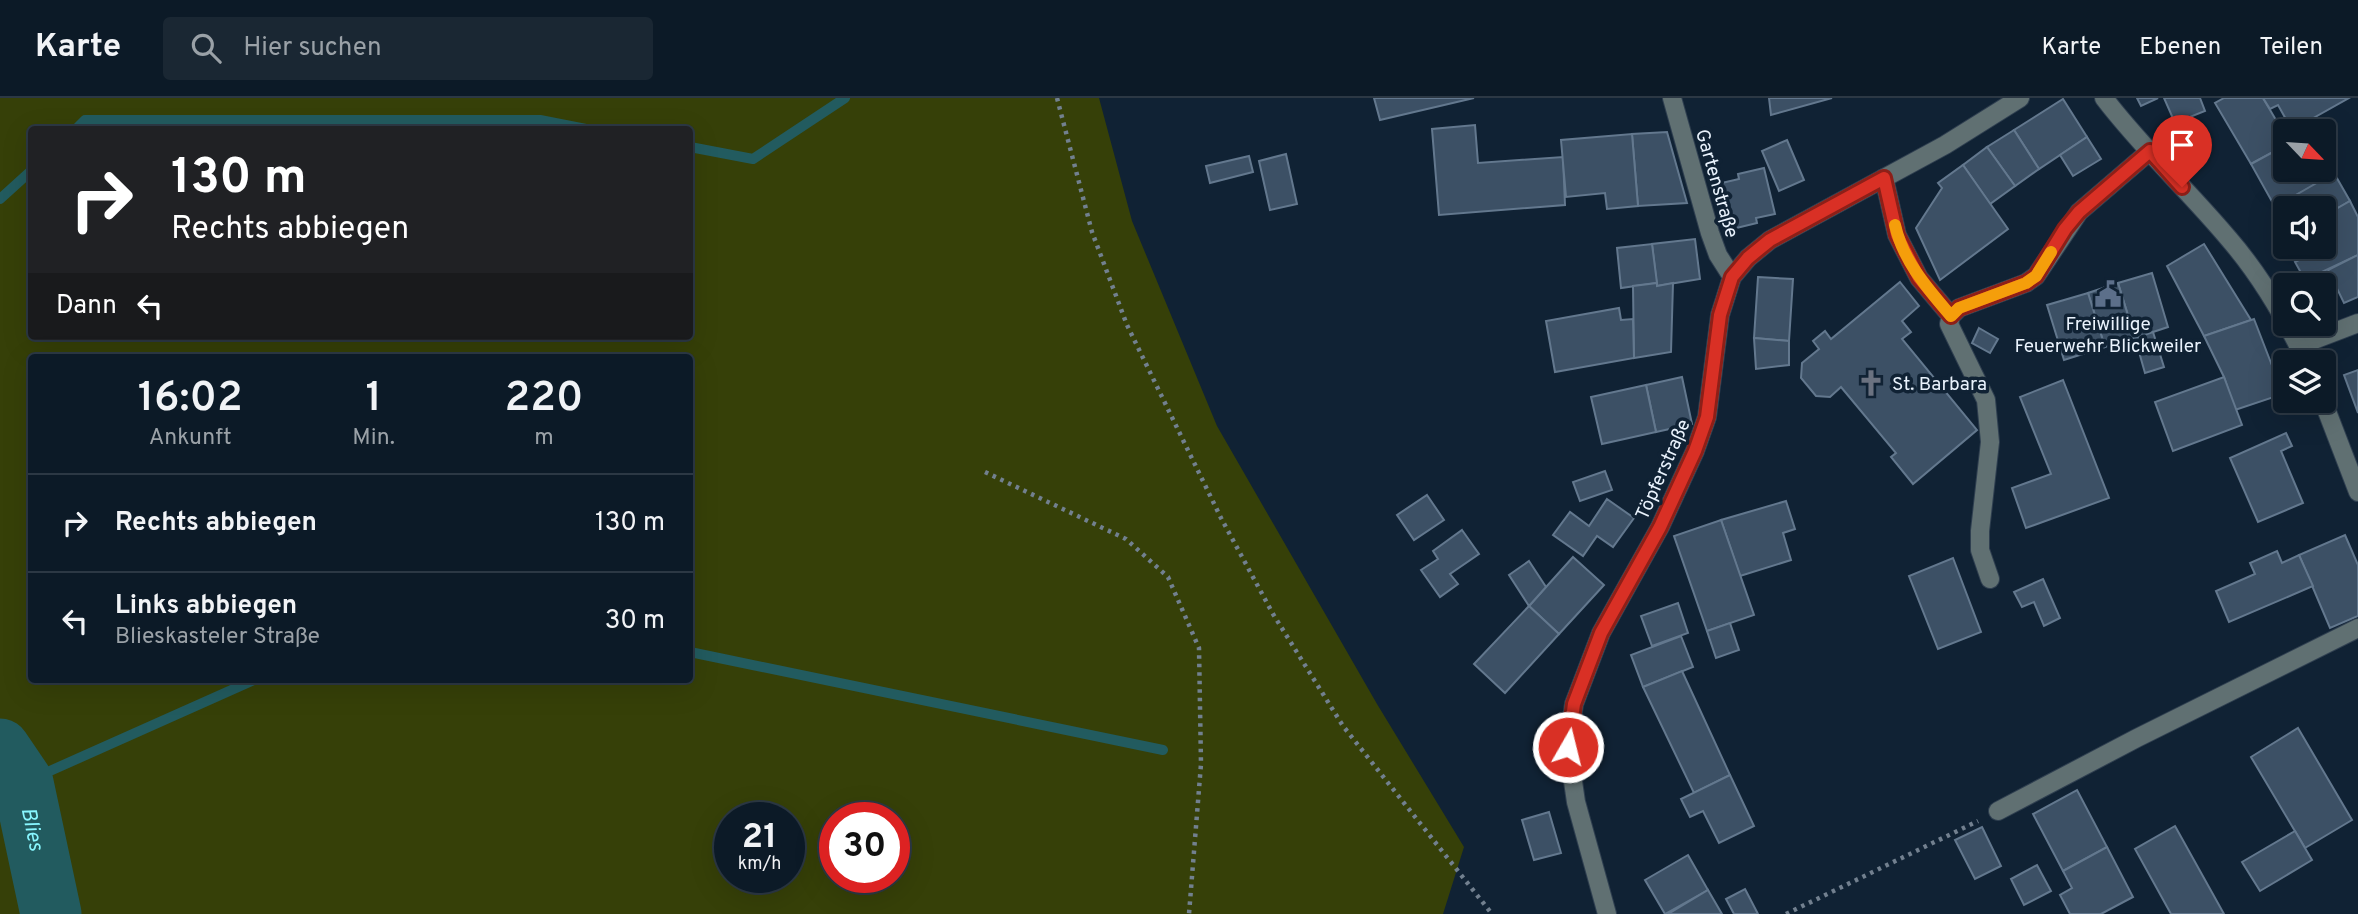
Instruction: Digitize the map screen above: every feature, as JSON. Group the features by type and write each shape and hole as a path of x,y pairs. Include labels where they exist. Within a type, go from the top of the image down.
{"street":[{"name":"Gartenstraße","path":"1672,98 1710,233 1718,255 1732,277"},
{"name":"Töpferstraße","path":"1607,914 1573,780 1568,747 1574,704 1601,633 1660,527 1695,451 1707,417 1720,315 1732,277 1748,258 1770,240 1945,145 2020,98"},
{"path":"2104,98 2230,240 2264,287 2300,350"},
{"path":"1990,579 1980,550 1990,443 1986,400 1949,324 1951,316 1959,308 2026,283 2036,276 2065,229 2079,212 2150,151"},
{"path":"1884,178 1897,235 1919,278 1951,316"},
{"path":"2298,345 2358,323"},
{"path":"2328,413 2358,492"},
{"path":"1998,811 2358,628"}],"path":[{"path":"1057,98 1093,232 1127,325 1241,554 1273,614 1343,726 1492,914"},
{"path":"985,472 1126,538 1168,577 1199,649 1201,764 1189,914"},
{"path":"1787,914 1998,811"}],"green space":[{"path":"0,98 1099,98 1132,221 1217,426 1377,704 1464,847 1443,914 0,914"}],"building":[{"path":"1374,98 1474,98 1380,120"},
{"path":"1769,98 1832,98 1771,115"},
{"path":"2137,98 2158,98 2141,106"},
{"path":"2164,98 2200,98 2205,111 2175,123"},
{"path":"2224,98 2263,98 2275,119 2273,119 2273,152 2251,164 2215,103"},
{"path":"2263,98 2349,98 2312,119 2286,119 2278,105 2270,109"},
{"path":"2063,99 2087,137 2039,169 2014,130"},
{"path":"1475,125 1478,163 1563,157 1565,205 1439,215 1432,129"},
{"path":"2014,130 2039,169 2015,186 1987,147"},
{"path":"1667,132 1687,203 1638,206 1632,134"},
{"path":"1632,134 1638,206 1607,209 1605,193 1566,197 1561,140"},
{"path":"2087,137 2101,159 2073,176 2060,155"},
{"path":"1787,140 1804,180 1779,191 1762,151"},
{"path":"1987,147 2015,186 1990,204 1963,165"},
{"path":"2273,152 2273,182 2319,182 2295,196 2273,196 2273,203 2251,164"},
{"path":"1286,154 1297,204 1270,210 1259,161"},
{"path":"1249,156 1253,172 1210,183 1206,166"},
{"path":"1963,165 2008,229 1940,280 1916,228 1942,188 1938,183"},
{"path":"1764,168 1775,214 1756,218 1757,223 1724,231 1713,185 1739,179 1738,174"},
{"path":"2336,176 2350,201 2336,209 2336,196 2294,196 2318,182 2336,182"},
{"path":"2350,201 2358,217 2358,255 2320,273 2301,273 2295,262 2301,259 2336,259 2336,209"},
{"path":"1695,239 1700,279 1657,286 1652,244"},
{"path":"1652,244 1657,283 1621,288 1617,248"},
{"path":"2204,244 2251,320 2204,336 2167,266"},
{"path":"2358,255 2358,297 2344,303 2336,286 2336,273 2329,273 2328,270"},
{"path":"2152,273 2168,327 2135,338 2118,283"},
{"path":"1758,277 1793,279 1789,341 1754,338"},
{"name":"St. Barbara","path":"1900,282 1919,306 1902,321 1911,332 1902,339 1977,430 1913,484 1891,457 1896,453 1841,387 1830,397 1816,396 1801,378 1802,363 1819,349 1813,341 1825,331 1831,339"},
{"path":"1657,283 1657,286 1673,283 1671,352 1634,358 1633,286"},
{"path":"2118,283 2135,338 2105,347 2088,293"},
{"path":"2088,293 2105,347 2064,360 2047,305"},
{"path":"1619,308 1621,320 1633,319 1634,358 1555,372 1546,321"},
{"path":"2254,319 2273,368 2273,397 2235,410 2224,377 2204,336"},
{"path":"1979,328 1998,339 1990,353 1972,343"},
{"path":"2153,332 2164,367 2145,373 2135,338"},
{"path":"1754,338 1789,341 1789,365 1756,369"},
{"path":"2358,370 2358,413 2344,375"},
{"path":"1682,377 1692,424 1656,432 1646,385"},
{"path":"2224,377 2242,425 2173,451 2155,402"},
{"path":"2063,380 2109,498 2026,528 2012,488 2051,474 2020,397"},
{"path":"1646,385 1656,432 1602,444 1591,397"},
{"path":"2286,433 2292,446 2281,451 2303,503 2258,522 2230,458"},
{"path":"1605,471 1612,490 1580,501 1573,482"},
{"path":"1427,495 1444,520 1414,540 1397,515"},
{"path":"1607,499 1634,518 1613,547 1597,536 1583,556 1553,535 1570,512 1589,526"},
{"path":"1786,501 1795,529 1783,533 1791,560 1740,576 1721,520"},
{"path":"1721,520 1754,615 1707,631 1674,536"},
{"path":"1462,530 1479,554 1450,574 1458,584 1440,597 1421,570 1438,559 1433,551"},
{"path":"2345,535 2358,565 2358,616 2330,628 2299,555"},
{"path":"2277,551 2282,563 2299,555 2313,586 2229,622 2216,591 2255,574 2250,563"},
{"path":"1573,557 1604,585 1559,634 1529,606"},
{"path":"1953,558 1981,632 1938,649 1909,576"},
{"path":"1529,561 1546,587 1529,606 1509,575"},
{"path":"2043,579 2060,618 2044,626 2034,602 2022,607 2014,592"},
{"path":"1678,603 1688,633 1652,646 1641,616"},
{"path":"1529,606 1559,634 1505,693 1474,664"},
{"path":"1730,623 1739,650 1716,658 1707,631"},
{"path":"1681,636 1693,667 1643,687 1631,655"},
{"path":"1682,671 1730,775 1694,793 1643,687"},
{"path":"2298,728 2352,820 2305,848 2251,757"},
{"path":"1730,775 1754,826 1719,843 1703,811 1690,817 1681,799"},
{"path":"2077,790 2107,847 2063,871 2033,814"},
{"path":"1549,812 1561,853 1534,860 1522,820"},
{"path":"2175,826 2224,914 2171,914 2135,849"},
{"path":"1982,827 2001,866 1975,879 1955,840"},
{"path":"2295,831 2312,860 2260,891 2242,862"},
{"path":"2107,847 2133,897 2101,914 2070,914 2060,895 2072,888 2063,871"},
{"path":"1688,855 1708,890 1665,914 1645,880"},
{"path":"2037,865 2051,891 2024,905 2011,879"},
{"path":"1745,889 1758,914 1734,914 1726,899"},
{"path":"1708,890 1722,914 1668,914"}],"waterway":[{"path":"693,148 753,159 845,98"},
{"path":"79,126 85,120 540,120 571,126"},
{"path":"0,199 28,174"},
{"path":"693,653 1163,750"},
{"path":"23,783 247,683"},
{"name":"Blies","path":"0,749 23,783 51,914"}],"slow traffic":[{"path":"1895,225 1897,235 1919,278 1951,316 1959,308 2026,283 2036,276 2051,252"}],"place":[{"name":"Freiwillige Feuerwehr Blickweiler","path":"2108,294"},
{"name":"St. Barbara","path":"1871,383"}],"route":[{"path":"1568,747 1574,704 1601,633 1660,527 1695,451 1707,417 1720,315 1732,277 1748,258 1770,240 1884,178 1897,235 1919,278 1951,316 1959,308 2026,283 2036,276 2065,229 2079,212 2150,151 2182,187"}]}
